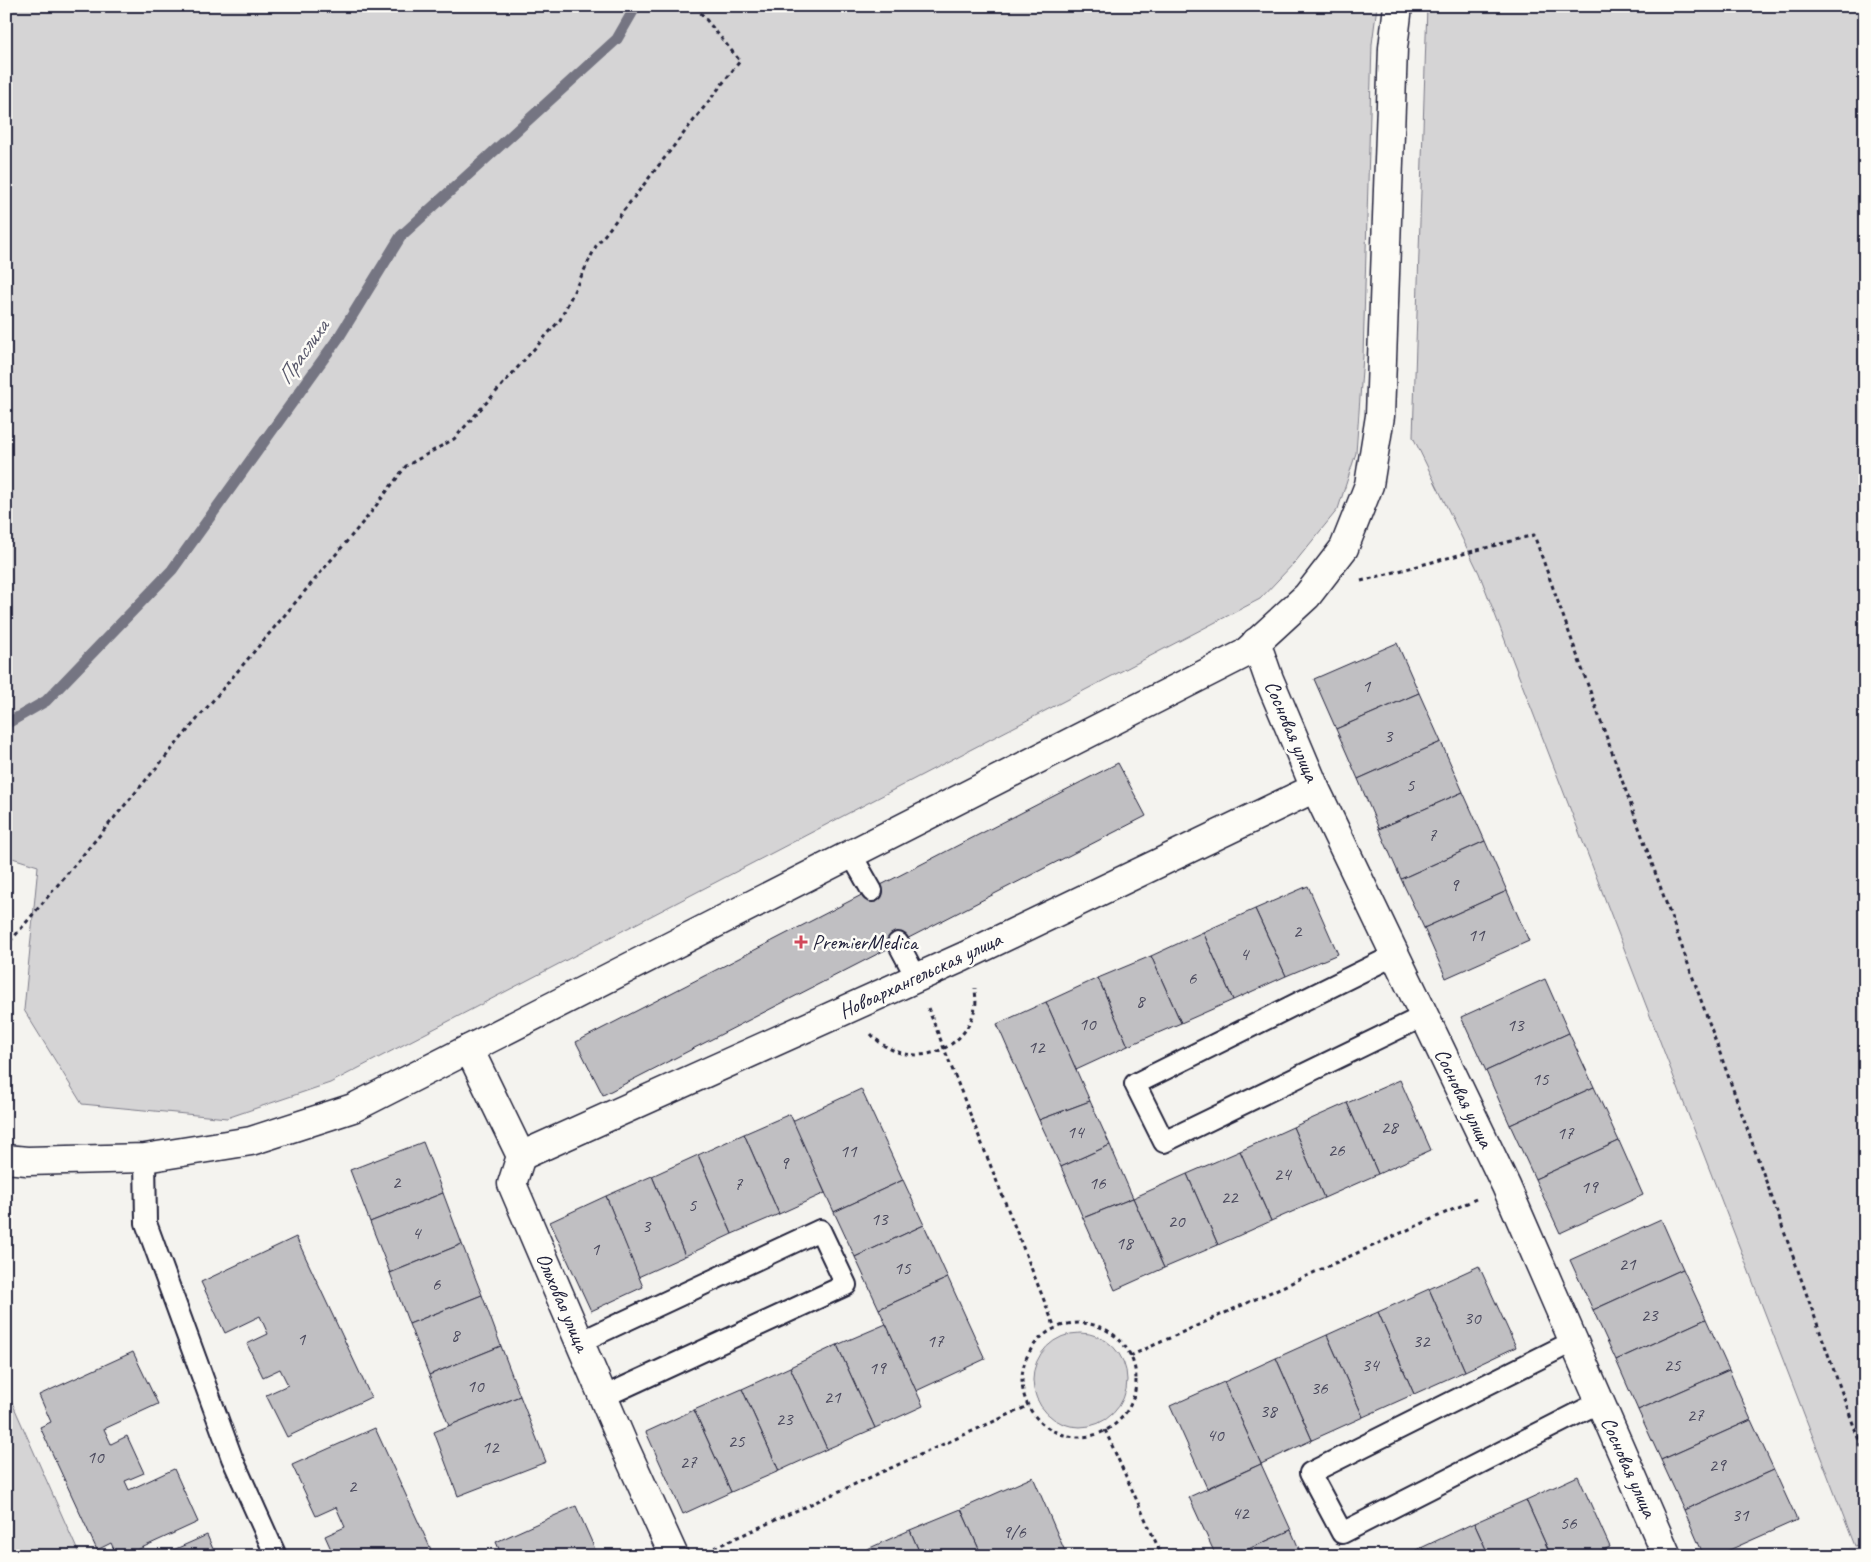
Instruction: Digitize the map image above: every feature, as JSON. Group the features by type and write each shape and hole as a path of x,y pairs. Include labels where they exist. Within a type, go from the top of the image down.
{"street":[{"path":"6,1159 27,1162 145,1158 251,1141 354,1108 1244,654 1307,596 1344,548 1369,485 1380,416 1393,48 1398,6"},
{"name":"Сосновая улица","path":"1256,642 1315,788 1506,1186 1667,1556"},
{"name":"Новоархангельская улица","path":"521,1156 963,957 1315,788"},
{"path":"469,1049 521,1156"},
{"name":"Ольховая улица","path":"521,1156 512,1184 603,1397 674,1556"}],"lane":[{"path":"852,854 872,891"},
{"path":"898,943 916,977"},
{"path":"1395,955 1135,1084 1164,1142 1424,1016"},
{"path":"145,1158 146,1222 232,1458 276,1556"},
{"path":"580,1342 820,1230 846,1285 603,1397"},
{"path":"1574,1341 1310,1474 1342,1534 1600,1402"}],"path":[{"path":"6,948 369,515 406,466 454,439 560,320 596,246 740,60 695,6"},
{"path":"1307,596 1534,535 1865,1457"},
{"path":"856,1004 864,1026 879,1043 899,1053 922,1056 944,1050 964,1032 976,1008 975,981 963,957"},
{"path":"916,977 1054,1328"},
{"path":"1130,1356 1506,1186"},
{"path":"1068,1323 1089,1323 1109,1330 1124,1345 1130,1356 1134,1364 1136,1385 1131,1405 1118,1422 1100,1433 1079,1437 1059,1434 1041,1422 1028,1406 1022,1385 1024,1364 1033,1345 1054,1328 1068,1323"},
{"path":"706,1552 1028,1406"},
{"path":"1105,1430 1162,1556"}],"shaded area":[{"path":"6,6 1377,6 1372,44 1363,356 1356,453 1338,509 1296,561 1260,599 330,1083 227,1118 82,1104 24,1010 38,866 6,856"},
{"path":"1427,6 1865,6 1865,1543 1855,1546 1479,573 1413,437"},
{"path":"1071,1333 1089,1333 1114,1346 1124,1362 1127,1380 1124,1398 1114,1414 1089,1427 1071,1427 1046,1414 1033,1389 1033,1371 1046,1346"},
{"path":"6,1389 80,1556 6,1556"},
{"path":"1865,1543 1865,1556 1823,1556 1855,1546"}],"building":[{"path":"1397,643 1419,693 1336,729 1314,679"},
{"path":"1419,693 1441,742 1358,779 1336,729"},
{"path":"1441,742 1463,792 1379,829 1358,779"},
{"path":"1118,763 1146,816 603,1095 576,1042"},
{"path":"1463,792 1485,841 1401,879 1379,829"},
{"path":"1485,841 1507,891 1424,928 1401,879"},
{"path":"1308,886 1338,954 1286,976 1255,909"},
{"path":"1507,891 1529,941 1446,978 1424,928"},
{"path":"1255,909 1286,976 1233,1000 1203,932"},
{"path":"1203,932 1233,1000 1181,1023 1151,956"},
{"path":"1151,956 1181,1023 1128,1046 1098,978"},
{"path":"1098,978 1128,1046 1076,1070 1046,1002"},
{"path":"1545,979 1569,1033 1486,1071 1461,1017"},
{"path":"1046,1002 1090,1101 1039,1120 997,1024"},
{"path":"1569,1033 1594,1087 1510,1125 1486,1071"},
{"path":"1400,1080 1431,1150 1378,1174 1347,1103"},
{"path":"1594,1087 1619,1141 1535,1179 1510,1125"},
{"path":"861,1089 903,1180 834,1212 792,1121"},
{"path":"1090,1101 1110,1145 1061,1167 1039,1120"},
{"path":"1347,1103 1378,1174 1324,1198 1293,1127"},
{"path":"790,1114 825,1193 779,1214 744,1134"},
{"path":"1293,1127 1324,1198 1271,1221 1240,1151"},
{"path":"744,1134 779,1214 732,1234 698,1155"},
{"path":"1619,1141 1643,1195 1560,1233 1535,1179"},
{"path":"423,1142 443,1193 370,1222 350,1170"},
{"path":"1110,1145 1133,1198 1083,1218 1061,1167"},
{"path":"1240,1151 1271,1221 1218,1245 1187,1174"},
{"path":"698,1155 732,1234 685,1256 652,1176"},
{"path":"1187,1174 1218,1245 1164,1268 1133,1198"},
{"path":"652,1176 685,1256 638,1277 606,1196"},
{"path":"903,1180 924,1225 855,1257 834,1212"},
{"path":"443,1193 462,1244 390,1273 370,1222"},
{"path":"606,1196 643,1287 591,1311 550,1222"},
{"path":"1133,1198 1164,1268 1115,1290 1083,1218"},
{"path":"1661,1219 1683,1269 1593,1310 1570,1260"},
{"path":"924,1225 948,1278 879,1309 855,1257"},
{"path":"296,1237 371,1397 287,1437 266,1395 288,1385 280,1369 263,1377 247,1344 268,1334 260,1316 225,1333 201,1282"},
{"path":"462,1244 482,1295 409,1324 390,1273"},
{"path":"1479,1266 1516,1347 1465,1371 1429,1289"},
{"path":"1683,1269 1706,1319 1616,1360 1593,1310"},
{"path":"948,1278 985,1359 916,1391 879,1309"},
{"path":"1429,1289 1465,1371 1414,1394 1378,1312"},
{"path":"482,1295 501,1346 429,1375 409,1324"},
{"path":"1378,1312 1414,1394 1363,1417 1327,1335"},
{"path":"1706,1319 1729,1370 1638,1410 1616,1360"},
{"path":"886,1324 923,1406 875,1428 837,1345"},
{"path":"1327,1335 1363,1417 1312,1440 1276,1358"},
{"path":"837,1345 875,1428 827,1449 790,1367"},
{"path":"501,1346 520,1396 449,1426 429,1375"},
{"path":"133,1352 158,1404 104,1429 111,1444 127,1436 144,1473 125,1481 129,1490 174,1469 198,1522 124,1556 117,1556 111,1543 97,1550 40,1427 51,1422 39,1395"},
{"path":"1276,1358 1312,1440 1261,1464 1224,1382"},
{"path":"790,1367 827,1449 779,1471 742,1389"},
{"path":"1729,1370 1751,1420 1661,1460 1638,1410"},
{"path":"1224,1382 1261,1464 1207,1488 1170,1406"},
{"path":"742,1389 779,1471 731,1492 694,1410"},
{"path":"520,1396 546,1462 458,1496 434,1432"},
{"path":"694,1410 731,1492 683,1514 646,1432"},
{"path":"1751,1420 1774,1470 1684,1510 1661,1460"},
{"path":"375,1428 434,1556 334,1556 325,1536 345,1527 336,1507 316,1516 292,1465"},
{"path":"1261,1464 1291,1530 1233,1556 1216,1556 1189,1497"},
{"path":"1774,1470 1797,1520 1716,1556 1704,1556 1684,1510"},
{"path":"1578,1476 1610,1547 1590,1556 1551,1556 1526,1500"},
{"path":"1033,1477 1067,1556 982,1556 961,1509"},
{"path":"1526,1500 1551,1556 1489,1556 1474,1523"},
{"path":"576,1506 598,1556 502,1556 496,1542"},
{"path":"961,1509 982,1556 921,1556 910,1530"},
{"path":"1474,1523 1489,1556 1427,1556 1423,1547"},
{"path":"910,1530 921,1556 865,1556 863,1551"},
{"path":"1291,1530 1302,1556 1233,1556"},
{"path":"207,1535 216,1556 160,1556"},
{"path":"1423,1547 1427,1556 1402,1556"}],"waterway":[{"name":"Праслиха","path":"6,724 46,701 172,570 339,337 401,236 617,39 636,6"}],"place":[{"name":"PremierMedica","path":"801,942"}]}
